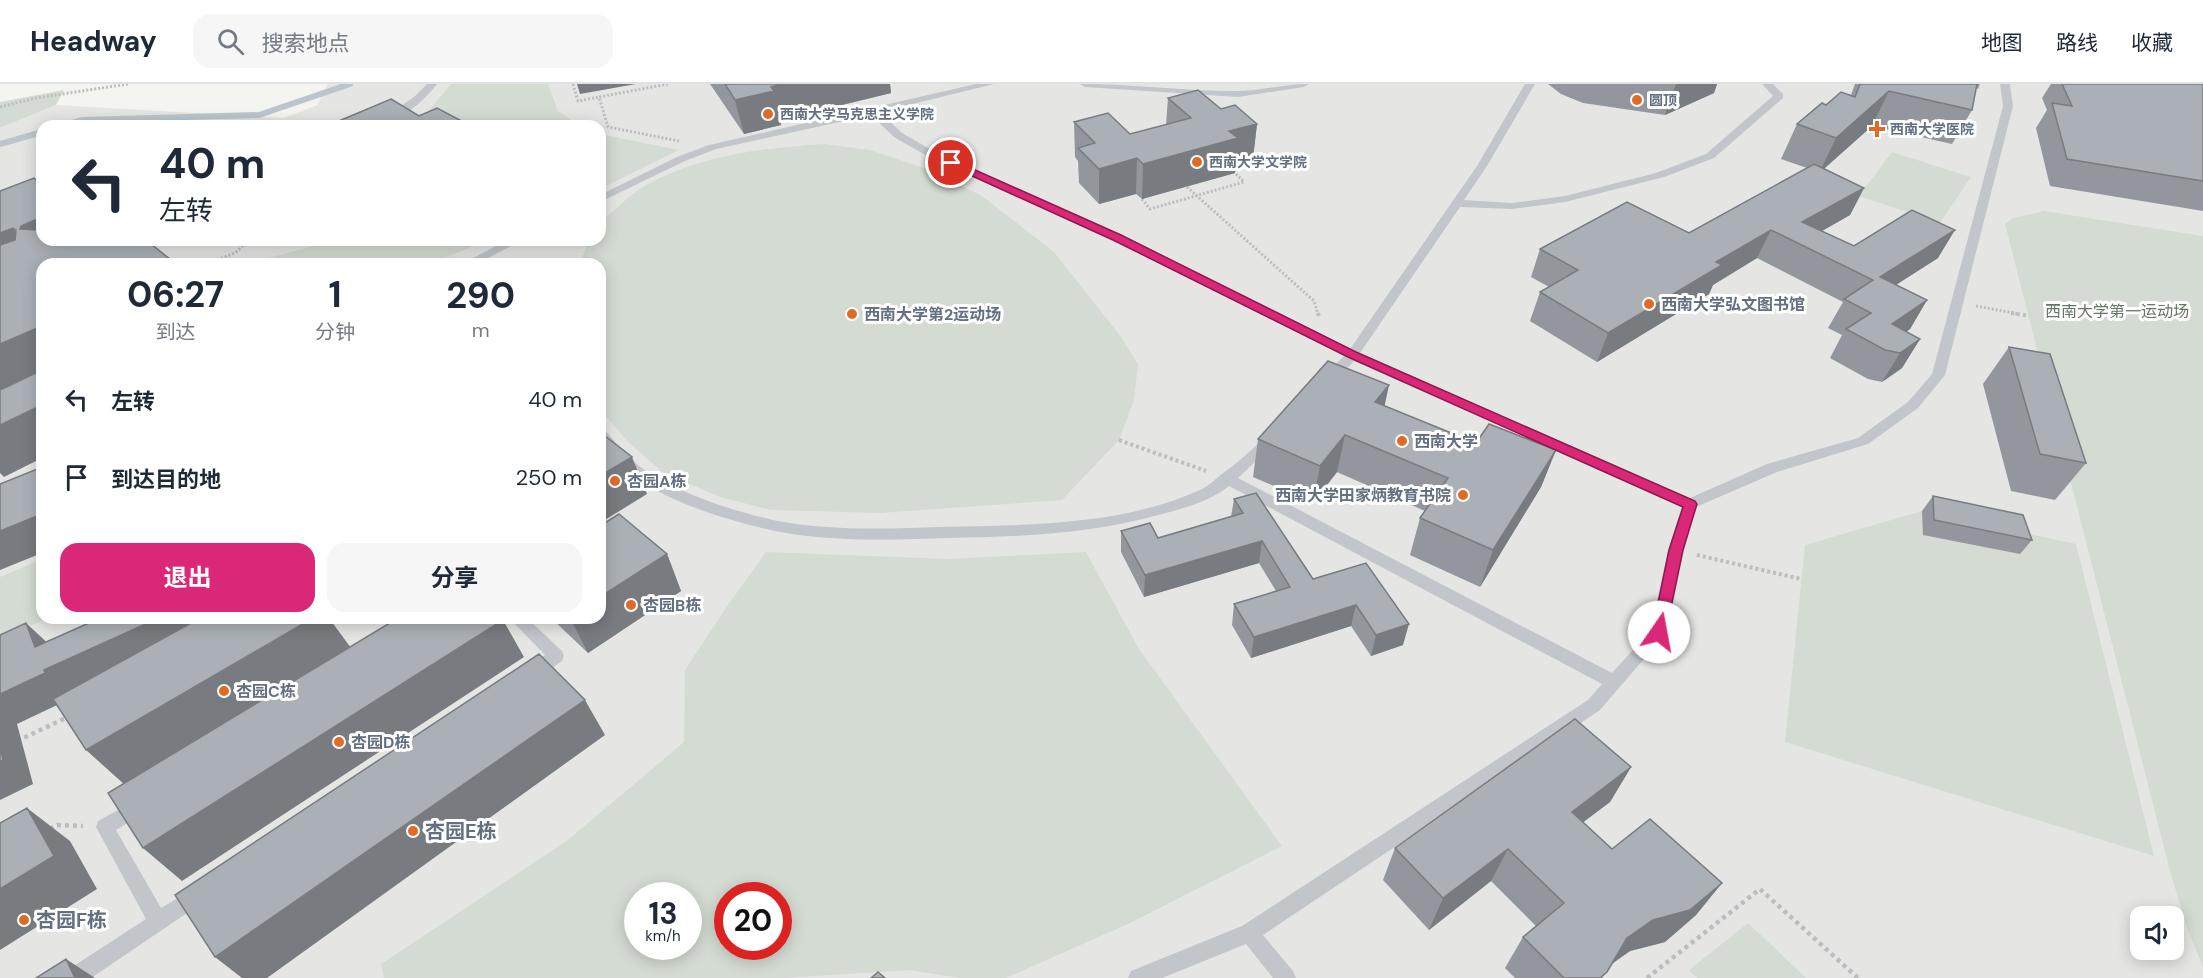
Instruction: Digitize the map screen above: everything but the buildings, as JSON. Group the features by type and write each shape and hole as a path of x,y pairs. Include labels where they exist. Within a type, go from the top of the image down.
{"lane":[{"path":"387,120 419,98 432,84"},
{"path":"606,196 681,159 713,147 988,84"},
{"path":"1085,84 1238,94 1304,84"},
{"path":"1313,395 1352,355 1456,203 1513,116 1530,84"},
{"path":"1456,203 1512,206 1565,199 1660,175 1710,156 1779,96 1767,84"},
{"path":"873,111 898,135 931,154 1117,237 1352,355 1690,504 1772,468 1863,441 1913,405 1938,375 2008,106 2005,84"},
{"path":"480,258 504,246"},
{"path":"606,443 648,479 713,506 773,525 860,534 1034,531 1089,525 1161,508 1207,494 1258,453 1281,428"},
{"path":"1226,478 1614,682"},
{"path":"1138,978 1249,933 1594,705 1659,632 1676,550 1690,504"},
{"path":"517,683 556,656 523,624"},
{"path":"155,796 105,827 158,922"},
{"path":"73,978 218,882"},
{"path":"1249,933 1286,978"}],"path":[{"path":"0,107 36,98 128,84"},
{"path":"573,84 578,101 668,84"},
{"path":"599,97 606,120"},
{"path":"606,120 608,127 713,147"},
{"path":"1142,199 1150,208 1244,182 1235,174"},
{"path":"1187,187 1314,301 1327,341"},
{"path":"222,258 235,253 243,246"},
{"path":"1958,303 2029,316"},
{"path":"1119,440 1226,478"},
{"path":"1676,550 1801,579"},
{"path":"10,744 81,711"},
{"path":"48,831 57,825 105,827"},
{"path":"1647,978 1760,889 1858,978"}],"shaded area":[{"name":"西南大学","path":"328,84 2203,84 2203,978 0,978 0,128 56,105 284,118 317,105"}],"green space":[{"path":"451,84 548,84 558,111 571,120 446,120 427,113"},
{"path":"64,90 56,105 0,128 0,102"},
{"path":"606,135 679,150 606,186"},
{"name":"西南大学第2运动场","path":"824,144 870,150 930,170 982,196 1054,252 1121,337 1138,364 1134,400 1119,440 1062,500 880,513 771,510 720,497 662,472 627,441 606,416 606,258 582,258 587,246 606,246 606,218 646,185 688,166 733,155"},
{"path":"1892,152 1971,177 1940,223 1859,196"},
{"name":"西南大学第一运动场","path":"2044,211 2203,236 2203,967 2187,928 2184,906 2180,906 2170,871 2005,224 2013,218"},
{"path":"313,246 474,246 444,258 269,258"},
{"path":"1922,511 2076,544 2154,856 1785,742 1805,545"},
{"path":"766,552 947,559 1086,552 1139,649 1282,846 1128,924 1006,978 960,978 909,970 785,978 384,978 381,964 568,840 684,742 685,670"},
{"path":"36,562 36,623 18,632 0,635 0,577"},
{"path":"1748,923 1806,978 1697,978 1689,970"}],"waterway":[{"path":"83,120 259,115 350,84"},
{"path":"0,144 36,134"}],"place":[{"name":"圆顶","path":"1637,100"},
{"name":"西南大学马克思主义学院","path":"768,114"},
{"name":"西南大学医院","path":"1877,129"},
{"name":"西南大学文学院","path":"1197,162"},
{"name":"西南大学弘文图书馆","path":"1649,304"},
{"name":"西南大学第2运动场","path":"852,314"},
{"name":"西南大学","path":"1402,441"},
{"name":"杏园A栋","path":"615,481"},
{"name":"西南大学田家炳教育书院","path":"1463,495"},
{"name":"杏园B栋","path":"631,605"},
{"name":"杏园C栋","path":"224,691"},
{"name":"杏园D栋","path":"339,742"},
{"name":"杏园E栋","path":"413,831"},
{"name":"杏园F栋","path":"24,920"}],"route":[{"path":"951,163 1117,237 1352,355 1690,504 1676,550 1659,632"}]}
